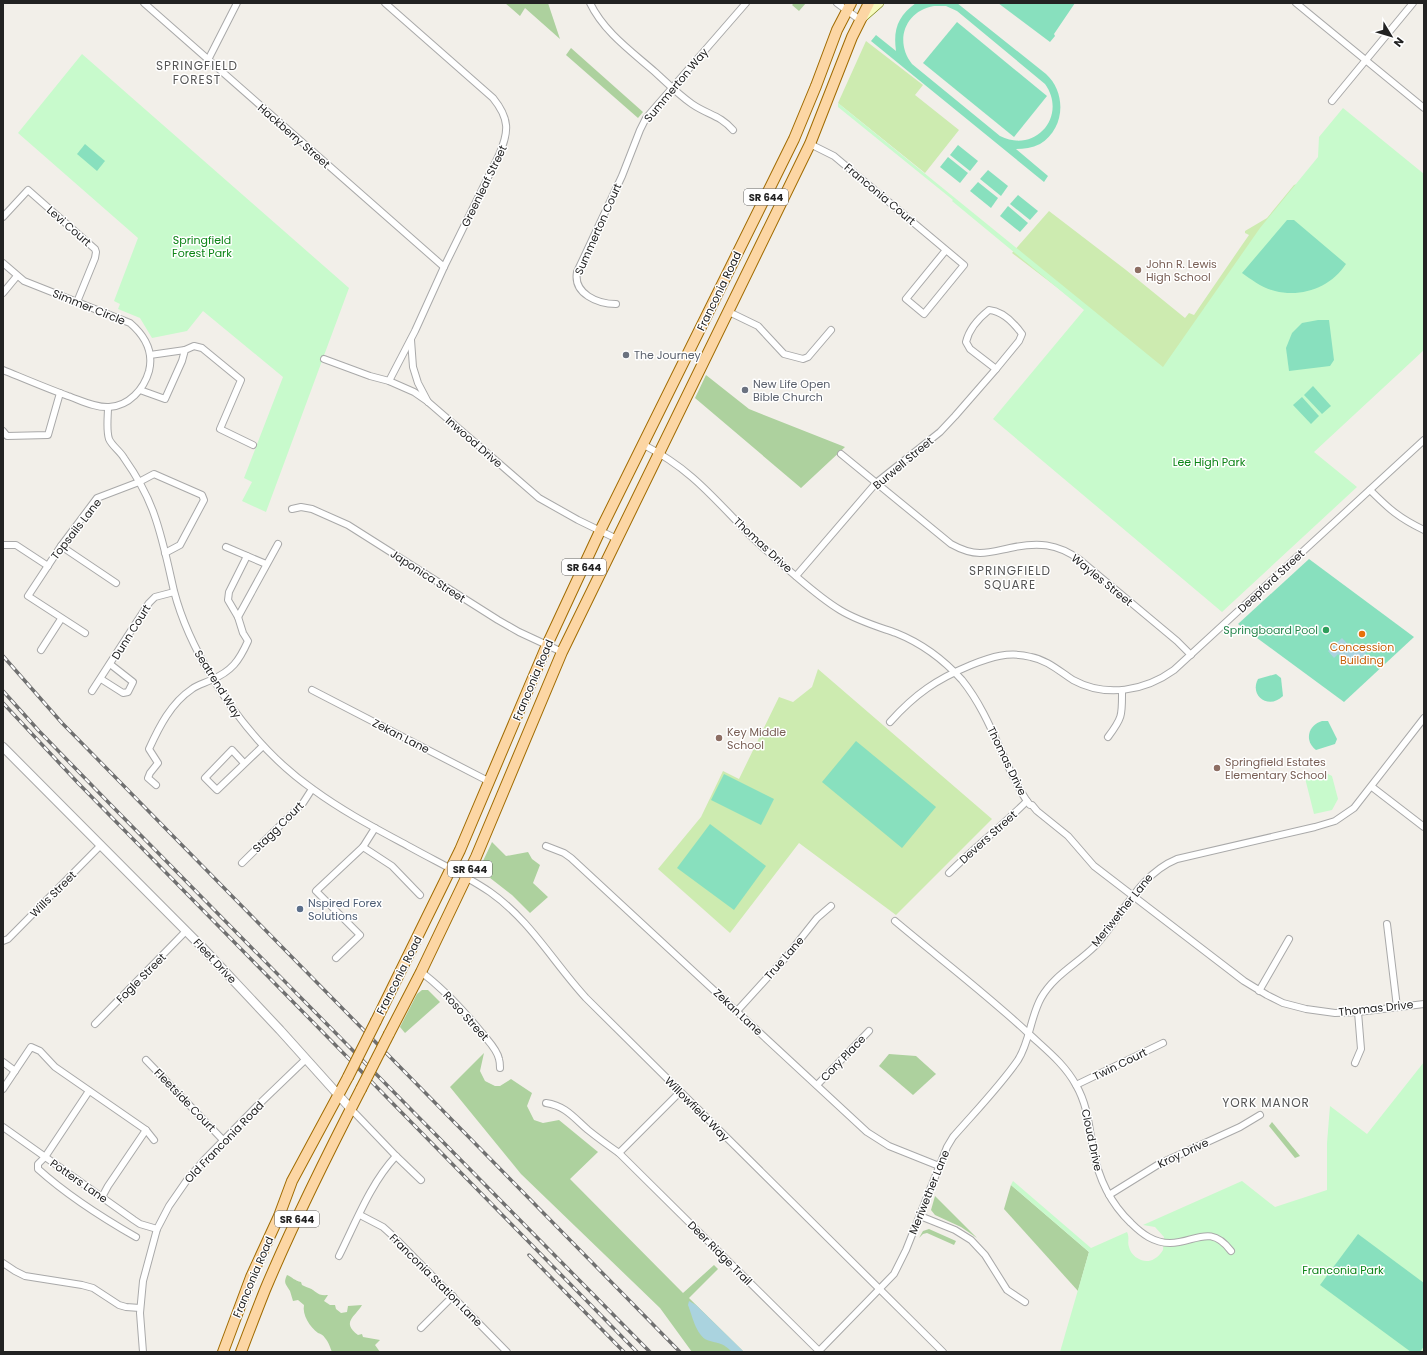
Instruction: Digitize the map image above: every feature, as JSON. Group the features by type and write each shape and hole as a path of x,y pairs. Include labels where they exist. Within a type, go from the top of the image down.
{"main road":[{"name":"Franconia Road","path":"241,1352 265,1290 308,1195 421,972 466,878 562,652 810,144 860,20 869,3"},
{"name":"Franconia Road","path":"860,20 879,3"},
{"name":"Franconia Road","path":"223,1352 251,1278 279,1216 292,1181 339,1095 451,869 490,782 547,646 600,531 794,139 848,5"},
{"path":"697,335 712,347"}],"street":[{"name":"Hackberry Street","path":"144,3 444,267"},
{"path":"208,60 237,3"},
{"name":"Greenleaf Street","path":"385,3 488,92 499,105 506,121 507,131 504,144 444,267 411,339 389,381"},
{"path":"590,3 600,19 617,38 672,87 693,105 726,122 733,130"},
{"name":"Summerton Way","path":"622,176 646,118 746,3"},
{"path":"837,3 848,5 860,20"},
{"path":"1296,3 1424,108"},
{"path":"1332,102 1413,3"},
{"name":"Franconia Court","path":"810,144 834,156 964,265 924,314 906,299 946,250"},
{"name":"Summerton Court","path":"616,304 600,303 581,290 576,280 577,272 622,176"},
{"name":"Levi Court","path":"3,217 28,190 95,249 95,258 77,302"},
{"path":"3,263 17,276 3,293"},
{"name":"Simmer Circle","path":"3,370 90,404 108,407 118,405 132,398 140,390 147,378 150,368 150,355 148,348 138,330 130,323 24,281 17,276"},
{"name":"Burwell Street","path":"796,576 876,483 940,432 996,369 1019,341 1022,334 1017,327 997,311 989,310 982,315 968,334 966,342 970,349 996,369"},
{"path":"729,312 758,326 784,354 795,358 803,359 808,357 831,330"},
{"path":"411,339 413,367 418,383 429,403"},
{"path":"150,355 185,350 194,346 202,348 241,380 220,428 253,445"},
{"path":"140,390 165,400 182,361 185,350"},
{"name":"Inwood Drive","path":"324,359 370,376 389,381 414,392 429,403 539,498 554,508 617,539"},
{"path":"3,431 7,436 48,435 60,393"},
{"name":"Seatrend Way","path":"108,407 108,432 110,441 122,455 139,482 154,512 161,531 174,592 190,636 213,679 238,716 276,759 312,789 336,806 451,869"},
{"name":"Deepford Street","path":"890,722 903,707 935,682 954,672 994,656 1020,654 1042,661 1074,680 1104,690 1122,691 1137,688 1158,680 1174,670 1191,655 1424,440"},
{"name":"Thomas Drive","path":"644,444 679,465 698,481 745,531 828,602 839,610 862,622 915,642 933,654 954,672 978,703 1019,789 1030,805 1032,805 1037,811 1068,836 1094,866 1259,991 1283,1003 1306,1010 1335,1013 1358,1012 1424,1004"},
{"name":"Wayles Street","path":"841,454 951,544 961,549 986,553 1023,545 1037,544 1053,547 1069,553 1080,560 1171,636 1191,655"},
{"name":"Topsails Lane","path":"61,619 28,596 61,546 97,498 139,482 154,474 202,494 204,500 180,545 165,553"},
{"path":"1370,490 1388,508 1400,517 1424,530"},
{"name":"Japonica Street","path":"292,509 301,507 312,509 348,525 498,620 547,646 562,652"},
{"path":"238,617 278,544"},
{"path":"3,545 16,545 48,566"},
{"path":"61,546 116,583"},
{"path":"226,547 266,564"},
{"path":"156,785 148,778 158,763 149,749 156,732 180,699 192,688 213,679 236,664 248,641 243,633 238,617 228,600 229,592 247,556"},
{"name":"Dunn Court","path":"92,691 149,603 155,597 174,592"},
{"path":"41,650 61,619 85,633"},
{"name":"Dunn Court","path":"101,679 123,693 128,692 133,684 132,679 110,664"},
{"name":"Zekan Lane","path":"312,690 490,782"},
{"path":"1108,737 1121,717 1122,691"},
{"name":"Meriwether Lane","path":"820,1352 894,1274 920,1216 938,1166 947,1147 1016,1063 1025,1046 1038,1003 1049,986 1060,973 1081,958 1095,945 1133,896 1154,872 1177,859 1315,828 1335,821 1354,808 1372,787 1424,718"},
{"path":"244,763 232,750 205,778 217,790 263,746"},
{"name":"Fleet Drive","path":"3,747 186,931 351,1109 421,1180"},
{"path":"1372,787 1424,827"},
{"name":"Stagg Court","path":"242,863 303,803 312,789"},
{"name":"Devers Street","path":"949,873 984,839 999,829 1027,801"},
{"path":"336,958 360,935 316,891 362,847 375,828"},
{"name":"Wills Street","path":"3,941 8,939 101,845"},
{"name":"Zekan Lane","path":"546,846 564,853 571,858 876,1139 889,1146 938,1166"},
{"path":"362,847 392,866 420,895"},
{"name":"Willowfield Way","path":"451,869 489,891 520,916 570,981 586,998 943,1352"},
{"name":"True Lane","path":"737,1011 787,956 817,918 831,906"},
{"name":"Cloud Drive","path":"895,921 1057,1060 1076,1085 1086,1109 1096,1164 1109,1195 1129,1222 1150,1238 1163,1242 1175,1243 1195,1237 1211,1236 1219,1240 1231,1251"},
{"path":"1387,924 1398,1007"},
{"name":"Fogle Street","path":"95,1024 186,931"},
{"path":"1259,991 1289,939"},
{"name":"Roso Street","path":"421,972 436,983 453,999 486,1037 494,1048 499,1059 500,1068"},
{"path":"1354,1063 1361,1049 1358,1012"},
{"name":"Cory Place","path":"817,1085 869,1031"},
{"name":"Twin Court","path":"1076,1085 1163,1043"},
{"path":"3,1089 32,1046 40,1051 55,1066 146,1130 154,1140"},
{"name":"Old Franconia Road","path":"143,1352 140,1308 143,1281 158,1229 176,1194 204,1160 223,1140 306,1059"},
{"name":"Fleetside Court","path":"146,1060 223,1140"},
{"path":"3,1062 15,1071"},
{"path":"89,1091 45,1157 38,1164 38,1169 68,1195 110,1219 136,1237"},
{"path":"619,1153 680,1092"},
{"name":"Deer Ridge Trail","path":"546,1103 565,1109 587,1129 619,1153 820,1352"},
{"name":"Kroy Drive","path":"1109,1195 1159,1164 1240,1127 1260,1115"},
{"path":"3,1137 6,1129"},
{"name":"Potters Lane","path":"6,1129 140,1224 158,1229"},
{"path":"102,1197 146,1130"},
{"path":"339,1256 382,1174 396,1156"},
{"name":"Franconia Station Lane","path":"360,1215 387,1230 508,1352"},
{"path":"920,1216 955,1230 971,1240 985,1254 1007,1290 1025,1302"},
{"path":"3,1263 25,1276 93,1288 119,1305 140,1308"},
{"path":"421,1328 452,1296"}],"green space":[{"path":"505,3 548,3 560,39 525,8 520,16"},
{"path":"794,3 806,3 799,11 792,5"},
{"path":"916,3 957,3 1046,74 1053,82 1060,101 1058,120 1054,129 1040,144 1028,148 1016,149 1048,176 1044,182 871,41 876,35 896,51 896,30 901,18","holes":["934,6 946,6 957,11 1045,84 1051,96 1053,108 1050,119 1044,129 1036,136 1025,140 1013,140 1000,136 912,64 904,46 903,37 905,28 910,20 924,9"]},
{"path":"998,3 1075,3 1050,42"},
{"path":"957,22 1047,96 1014,137 923,63"},
{"path":"866,41 923,85 915,95 959,130 925,173 838,103"},
{"path":"571,48 643,112 638,118 566,55"},
{"name":"Springfield Forest Park","path":"82,54 349,288 266,512 242,501 252,482 244,478 283,377 203,311 187,331 152,338 140,318 118,309 120,304 114,301 138,238 18,133"},
{"name":"Lee High Park","path":"838,103 1163,367 1260,228 1318,157 1319,137 1343,108 1424,174 1424,350 1314,452 1357,487 1222,612 993,419 1084,310 952,201 953,200 838,107"},
{"path":"85,144 105,161 97,171 77,154"},
{"path":"958,145 978,161 970,171 950,155"},
{"path":"948,157 968,173 960,183 940,167"},
{"path":"988,170 1008,186 1001,196 980,179"},
{"path":"978,182 998,198 991,208 970,191"},
{"path":"1297,184 1280,458 1012,253 1049,211 1126,270 1185,318 1189,313 1194,315 1249,235 1245,233 1245,231 1267,218 1294,185"},
{"path":"1018,195 1038,211 1030,220 1010,204"},
{"path":"1008,206 1028,223 1020,232 1000,216"},
{"path":"1287,220 1294,220 1346,264 1332,279 1315,289 1295,293 1275,291 1257,284 1242,273"},
{"path":"1318,320 1329,320 1334,360 1330,366 1289,371 1286,348 1292,333 1302,323"},
{"path":"706,375 749,409 845,447 801,488 695,398"},
{"path":"1313,386 1331,406 1322,414 1304,395"},
{"path":"1302,397 1319,416 1311,424 1293,405"},
{"name":"Springboard Pool","path":"1309,559 1414,637 1344,702 1238,624"},
{"path":"818,669 992,819 896,915 799,843 730,933 658,869 701,817 723,771 739,779 779,697 793,702 812,687"},
{"path":"1276,674 1281,678 1283,696 1272,702 1262,699 1258,696 1256,691 1258,679"},
{"path":"1322,721 1328,721 1337,739 1335,744 1316,750 1310,742 1309,734 1313,726"},
{"path":"856,741 936,807 902,848 822,782"},
{"path":"1326,773 1332,776 1338,799 1332,810 1314,814 1305,778"},
{"path":"724,774 774,799 761,825 711,800"},
{"path":"710,824 766,866 734,910 677,868"},
{"path":"492,842 506,856 528,852 532,859 540,865 533,883 548,897 530,913 512,895 485,874 483,861"},
{"path":"422,990 428,990 440,1002 405,1033 400,1027 417,994"},
{"path":"484,1053 480,1071 485,1081 495,1086 500,1086 511,1079 532,1093 527,1106 534,1120 543,1123 559,1120 598,1152 570,1179 683,1293 714,1265 718,1269 689,1298 744,1352 692,1352 660,1308 521,1174 450,1087"},
{"path":"889,1054 916,1056 936,1074 913,1095 879,1066"},
{"name":"Franconia Park","path":"1424,1062 1424,1352 1060,1352 1089,1252 1011,1185 1013,1181 1091,1248 1127,1232 1128,1245 1132,1254 1139,1259 1150,1261 1157,1257 1163,1250 1164,1237 1155,1227 1143,1225 1242,1181 1275,1207 1327,1190 1327,1143 1330,1106 1367,1134"},
{"path":"1272,1122 1300,1156 1295,1158 1269,1126"},
{"path":"1011,1185 1089,1252 1078,1291 1004,1209"},
{"path":"935,1196 977,1238 961,1227 935,1215 931,1210"},
{"path":"929,1229 956,1241 954,1245 927,1233 923,1234 919,1238 923,1231"},
{"path":"1358,1234 1424,1283 1424,1346 1420,1352 1411,1352 1320,1285"},
{"path":"287,1275 319,1294 328,1295 324,1301 330,1305 335,1305 336,1309 341,1313 347,1312 348,1306 362,1305 351,1320 350,1327 358,1335 362,1334 363,1337 380,1340 375,1345 380,1352 332,1352 324,1337 315,1330 307,1320 304,1313 304,1305 298,1300 293,1301 285,1280"}],"water":[{"path":"1342,638 1353,650 1360,644 1367,652 1350,667 1338,654 1334,658 1328,651"},
{"path":"689,1301 696,1305 744,1352 732,1352 723,1345 707,1340 703,1337 695,1324 688,1305"}],"railway":[{"path":"3,656 62,723 680,1352"},
{"path":"3,691 39,731 111,805 650,1352"},
{"path":"3,703 78,783 637,1352"},
{"path":"529,1255 624,1352"}],"place":[{"name":"John R. Lewis High School","path":"1138,270"},
{"name":"The Journey","path":"626,355"},
{"name":"New Life Open Bible Church","path":"745,390"},
{"name":"Springboard Pool","path":"1326,630"},
{"name":"Concession Building","path":"1362,634"},
{"name":"Key Middle School","path":"719,738"},
{"name":"Springfield Estates Elementary School","path":"1217,768"},
{"name":"Nspired Forex Solutions","path":"300,909"}],"district":[{"name":"SPRINGFIELD FOREST","path":"197,73"},
{"name":"SPRINGFIELD SQUARE","path":"1010,578"},
{"name":"YORK MANOR","path":"1266,1103"}]}
